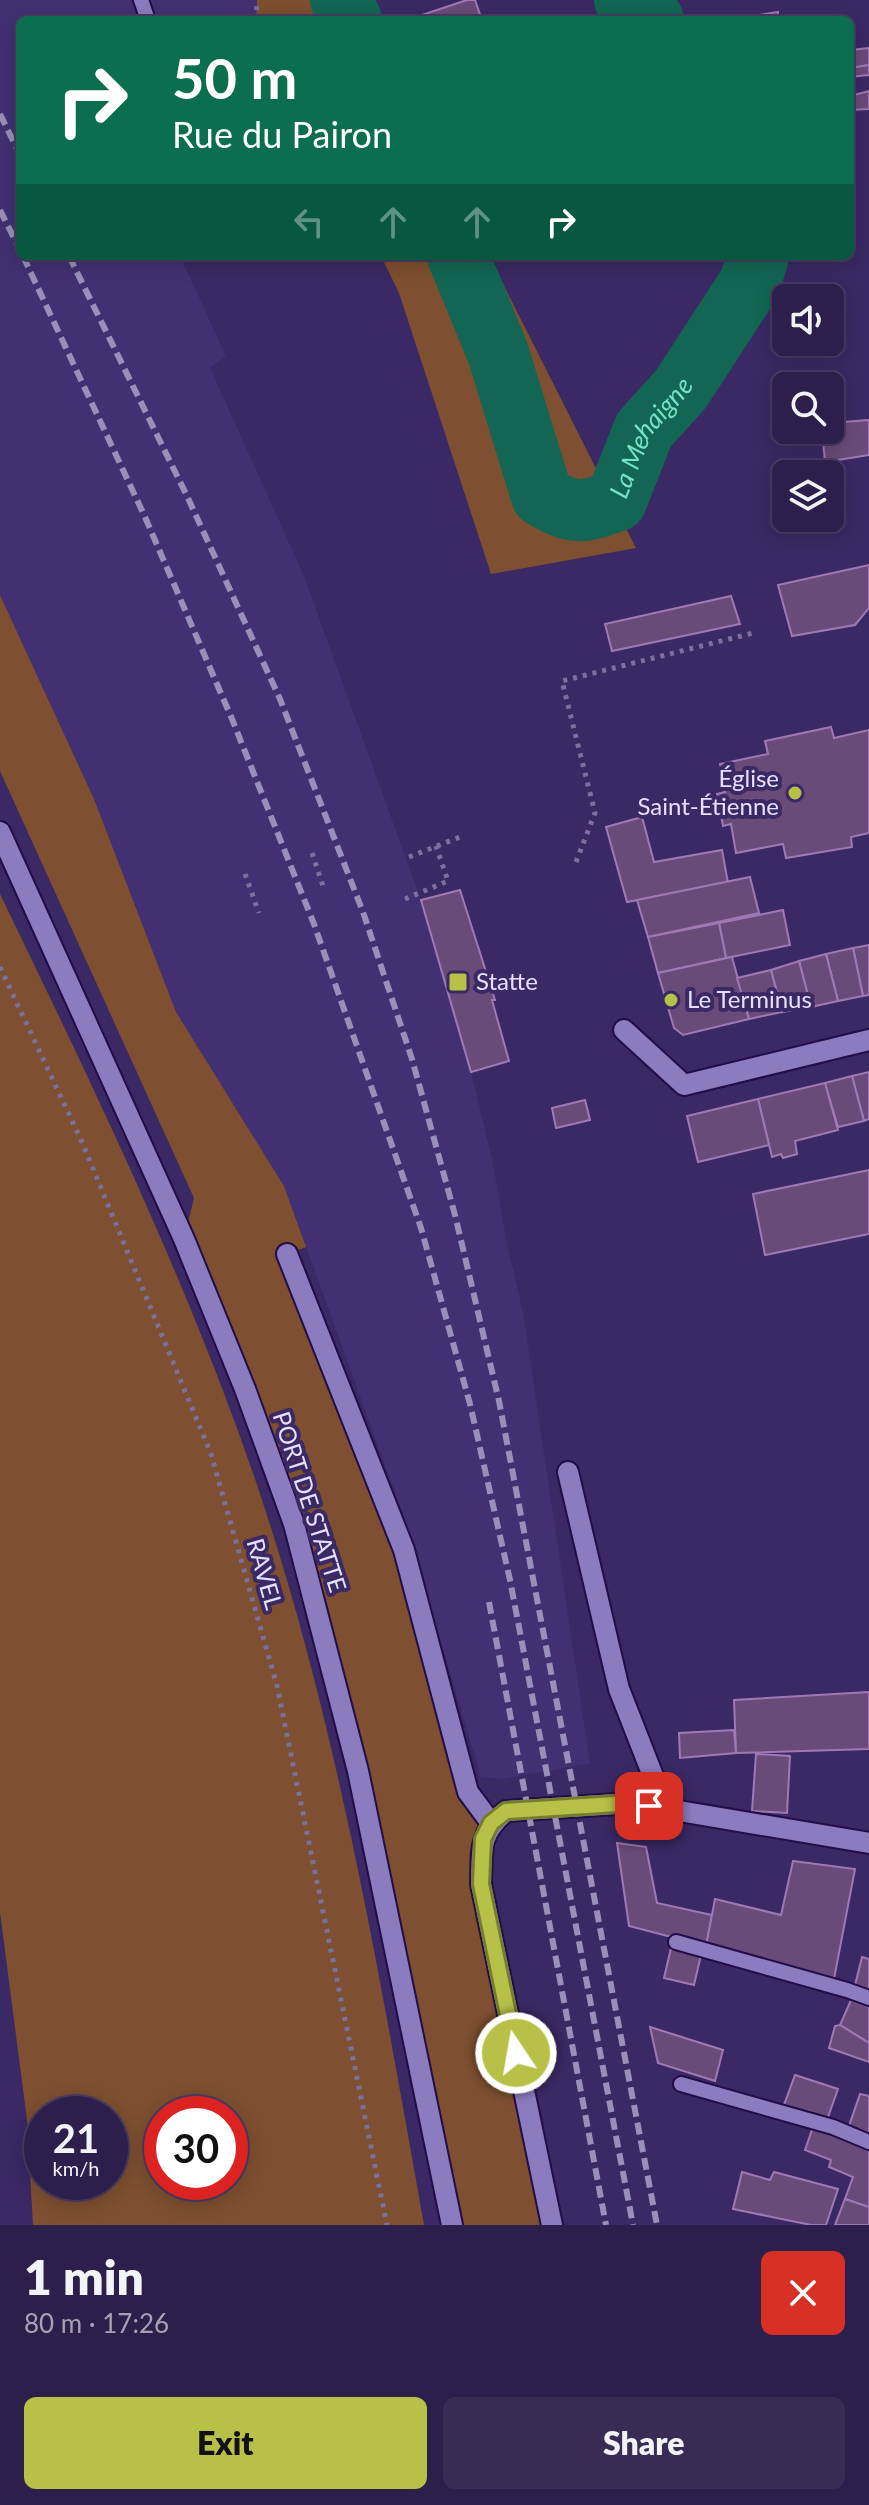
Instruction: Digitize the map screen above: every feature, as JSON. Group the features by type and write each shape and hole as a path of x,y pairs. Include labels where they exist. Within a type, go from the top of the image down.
{"street":[{"name":"PORT DE STATTE","path":"0,832 184,1239 245,1389 294,1524 358,1771 452,2225"},
{"path":"624,1030 684,1085 869,1040"},
{"path":"287,1254 404,1550 468,1792 491,1823"},
{"path":"568,1472 619,1689 666,1809"},
{"path":"552,2225 481,1884 483,1839 491,1823 506,1811 632,1803 869,1843"}],"lane":[{"path":"676,1942 869,1998"},
{"path":"681,2084 833,2127 869,2142"}],"path":[{"path":"576,862 595,813 562,681 753,633"},
{"path":"409,857 460,837"},
{"path":"405,899 448,881 436,846"},
{"path":"312,853 324,889"},
{"path":"245,874 259,913"},
{"name":"RAVEL","path":"0,967 82,1142 211,1454 277,1686 373,2143 387,2225"}],"shaded area":[{"path":"0,0 257,0 256,16 16,16 16,260 182,260 226,356 210,368 304,576 421,900 471,1072 523,1312 590,1763 503,1779 481,1777 402,1512 284,1186 176,1012 94,799 0,595"},
{"path":"257,0 361,0 369,16 256,16"},
{"path":"383,260 491,260 636,548 491,574 399,293"},
{"path":"0,595 94,799 176,1012 284,1186 306,1247 288,1254 404,1550 468,1792 491,1823 483,1839 552,2225 452,2225 294,1524 184,1239 194,1198 0,771"},
{"path":"0,894 103,1109 168,1254 254,1476 309,1660 332,1753 372,1941 424,2225 33,2225 32,2200 128,2200 128,2096 24,2097 0,1912"}],"building":[{"path":"475,0 481,16 419,16"},
{"path":"778,12 778,16 753,16"},
{"path":"869,48 869,65 854,67 854,50"},
{"path":"869,65 869,75 854,77 854,67"},
{"path":"869,91 869,109 854,110 854,95"},
{"path":"869,420 869,455 825,460 823,444 844,444 844,422"},
{"path":"869,565 869,608 855,625 792,636 778,585"},
{"path":"731,596 740,624 612,651 605,624"},
{"name":"Église Saint-Étienne","path":"831,727 834,738 869,730 869,833 851,837 852,847 786,858 783,844 736,853 731,824 723,826 717,794 725,792 720,764 768,754 765,741"},
{"path":"642,817 654,862 722,850 728,883 627,902 606,827"},
{"path":"750,877 759,913 648,937 637,900"},
{"path":"460,890 495,1000 492,1000 509,1061 471,1072 421,900"},
{"path":"783,910 790,945 726,958 719,923"},
{"path":"719,923 726,958 658,973 648,937"},
{"path":"869,945 869,995 863,996 853,948"},
{"path":"853,948 863,996 838,1001 826,954"},
{"path":"826,954 838,1001 811,1007 799,961"},
{"path":"732,957 749,1019 683,1035 674,1028 658,973"},
{"path":"799,961 811,1007 782,1012 771,970"},
{"path":"771,970 782,1012 749,1019 737,978"},
{"path":"869,1072 869,1119 864,1121 852,1076"},
{"path":"852,1076 864,1121 838,1127 825,1083"},
{"path":"825,1083 838,1130 795,1141 797,1154 772,1157 758,1099"},
{"path":"758,1099 769,1145 698,1162 687,1116"},
{"path":"585,1100 590,1120 556,1128 552,1108"},
{"path":"869,1170 869,1234 765,1255 753,1194"},
{"path":"869,1692 869,1749 736,1753 734,1700"},
{"path":"734,1730 736,1753 680,1758 679,1733"},
{"path":"756,1754 790,1756 787,1813 752,1811"},
{"path":"617,1843 646,1847 657,1903 712,1915 706,1946 629,1926"},
{"path":"793,1861 855,1869 834,1979 706,1946 715,1899 781,1915"},
{"path":"671,1948 701,1955 694,1985 664,1978"},
{"path":"862,1957 869,1959 869,1990 855,1985"},
{"path":"851,2000 869,2007 869,2043 840,2025"},
{"path":"840,2025 869,2043 869,2062 829,2048 835,2026"},
{"path":"650,2027 723,2050 715,2081 658,2063"},
{"path":"795,2075 838,2089 827,2120 784,2105"},
{"path":"860,2094 869,2096 869,2133 849,2126"},
{"path":"813,2127 869,2148 869,2207 845,2199 853,2177 829,2167 831,2160 805,2150"},
{"path":"742,2172 770,2180 774,2172 838,2189 826,2225 811,2225 733,2209"},
{"path":"845,2199 869,2207 869,2225 835,2225"}],"waterway":[{"name":"La Mehaigne","path":"341,0 349,16"},
{"name":"La Mehaigne","path":"625,0 647,16"},
{"name":"La Mehaigne","path":"460,260 498,353 542,496 578,510 616,501 644,430 681,389 750,283 757,260"}],"railway":[{"path":"0,114 16,147"},
{"path":"0,210 16,242"},
{"path":"25,260 145,517 232,719 314,924 421,1228 470,1404 510,1580 633,2225"},
{"path":"71,260 187,496 280,699 363,912 412,1059 455,1215 499,1401 657,2225"},
{"path":"489,1602 606,2225"}],"place":[{"name":"Église Saint-Étienne","path":"795,793"},
{"name":"Statte","path":"458,982"},
{"name":"Le Terminus","path":"671,1000"}],"route":[{"path":"516,2053 481,1884 483,1839 491,1823 506,1811 632,1803 649,1806"}]}
